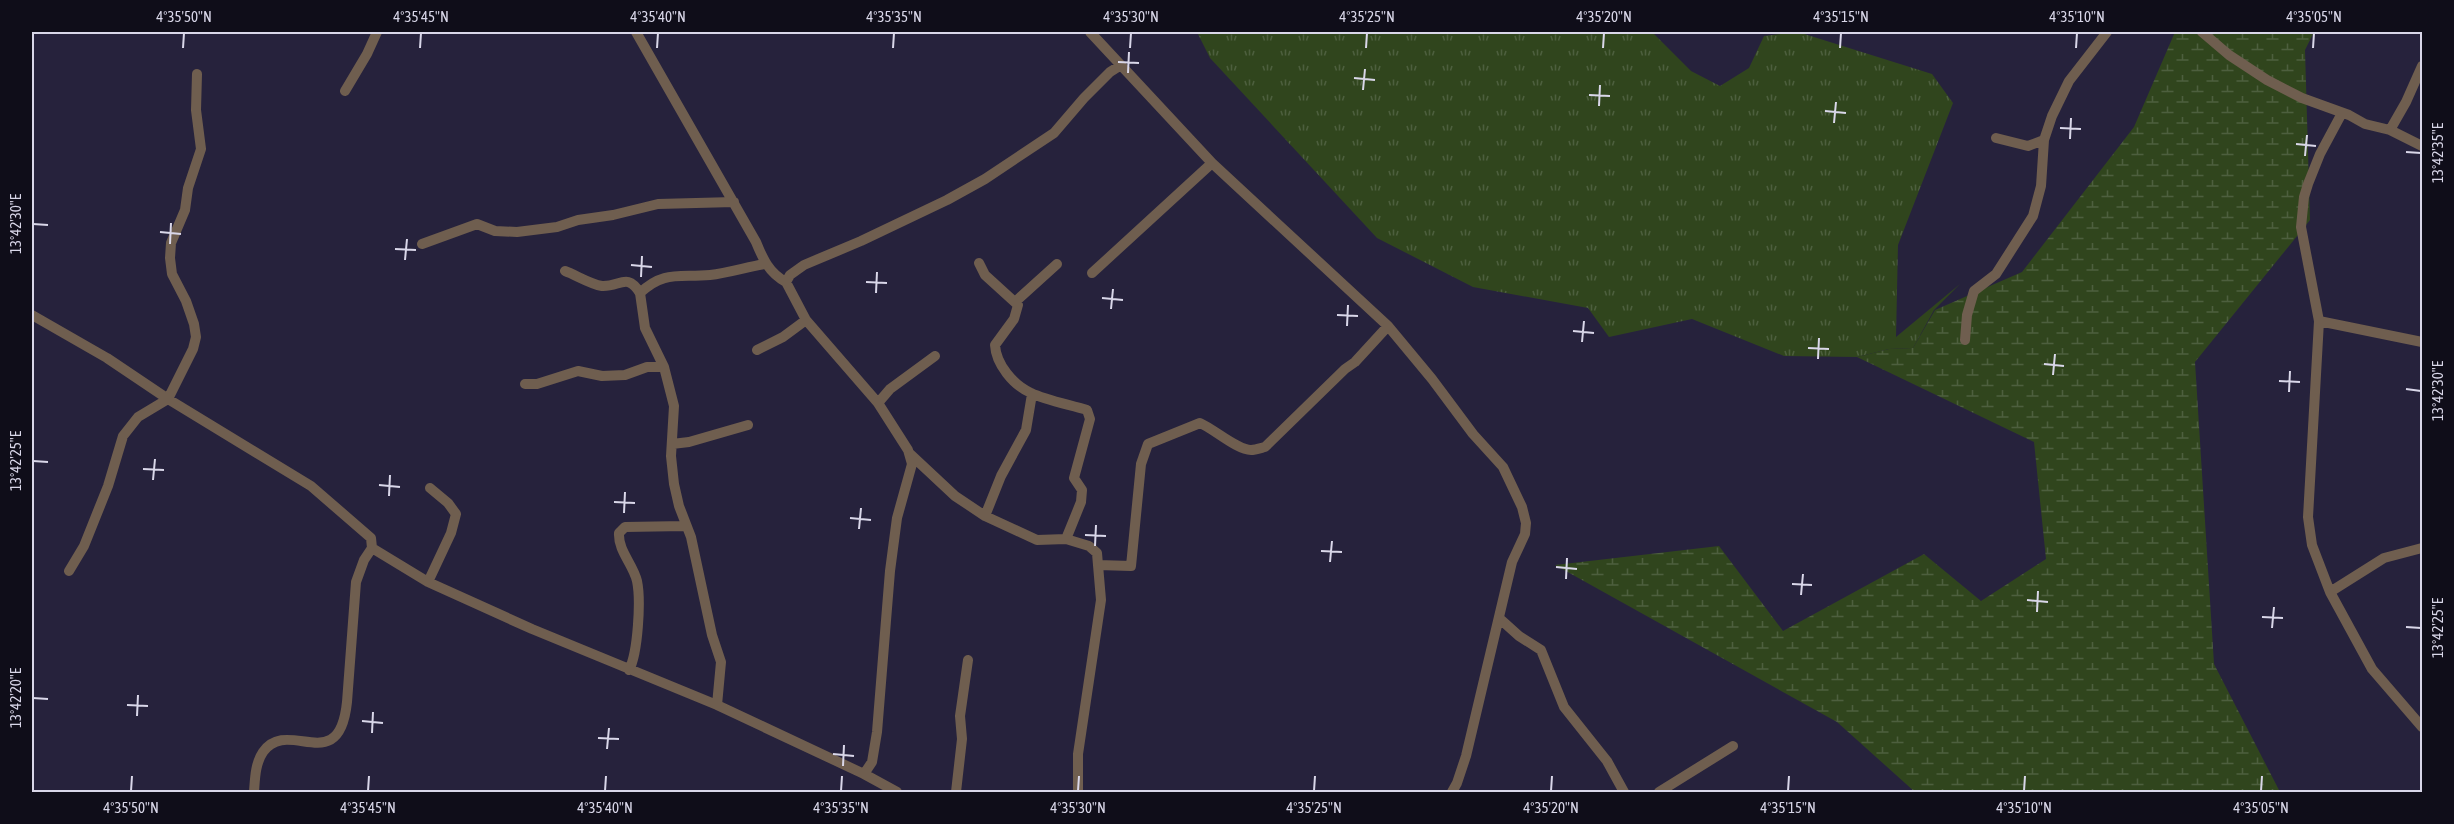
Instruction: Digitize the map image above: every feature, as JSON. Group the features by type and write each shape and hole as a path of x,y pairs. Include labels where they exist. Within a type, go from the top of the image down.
{"street":[{"path":"345,91 377,32"},
{"path":"636,32 734,202 765,264 776,277 786,282 806,320 878,403 909,454 955,496 985,516 1037,540 1066,539 1089,546 1097,553 1101,600 1078,754 1078,792"},
{"path":"1090,32 1212,163 1388,326 1473,434 1503,467 1522,507 1526,523 1525,534 1512,562 1466,756 1452,792"},
{"path":"1965,340 1967,315 1974,291 1996,274 2033,216 2041,186 2044,140 2052,116 2069,81 2107,32"},
{"path":"2202,32 2229,55 2267,80 2302,98 2365,124 2390,130 2422,146"},
{"path":"786,282 790,275 804,265 861,241 985,179 1054,134 1084,98 1110,72 1121,65"},
{"path":"2390,130 2422,66"},
{"path":"69,571 84,546 92,526 114,468 123,436 138,417 168,399 194,349 196,337 186,301 172,274 170,258 171,243 185,210 188,188 201,149 196,110 197,74"},
{"path":"2342,113 2320,154 2304,197 2301,227 2319,321 2308,517 2312,544 2330,592 2372,669 2422,727"},
{"path":"1996,138 2028,146 2044,140"},
{"path":"1092,273 1212,163"},
{"path":"422,244 477,224 495,231 517,232 557,227 578,220 613,215 658,204 734,202"},
{"path":"979,263 985,275 1018,305 1014,319 994,345 996,358 1002,367 1032,394 1087,410 1090,419 1074,478 1082,490 1081,502 1066,539"},
{"path":"640,293 657,280 680,276 710,275 765,264"},
{"path":"1015,302 1057,264"},
{"path":"565,271 601,286 629,282 634,284 640,293 645,328 664,367 674,406 672,444 674,484 685,526 691,537 712,635 721,662 717,705"},
{"path":"32,315 107,358 168,399 311,486 371,538 372,548 364,560 356,582 348,692 345,719 341,729 333,738 325,742 316,744 287,740 268,746 257,767 254,792"},
{"path":"757,350 783,337 806,320"},
{"path":"2319,321 2422,342"},
{"path":"1098,566 1131,566 1141,464 1148,444 1200,423 1214,429 1240,447 1250,450 1265,447 1355,362 1388,326"},
{"path":"878,403 890,389 935,356"},
{"path":"525,384 537,384 578,371 602,376 625,375 647,367 664,367"},
{"path":"985,516 1001,476 1026,430 1032,394"},
{"path":"672,444 689,442 748,425"},
{"path":"864,774 872,762 877,732 890,571 897,518 912,464 908,450"},
{"path":"428,582 451,533 456,514 448,503 430,488"},
{"path":"629,670 637,641 637,582 618,542 619,533 625,527 685,526"},
{"path":"372,548 428,582 629,670 717,705 864,774 897,792"},
{"path":"2330,592 2384,558 2422,548"},
{"path":"1499,618 1519,636 1541,650 1564,707 1607,761 1624,792"},
{"path":"956,792 962,739 960,716 968,660"},
{"path":"1659,792 1733,746"}],"green space":[{"path":"1197,32 1652,32 1691,71 1720,86 1749,68 1764,36 1798,32 1932,74 1953,103 1898,245 1896,337 1960,284 1934,310 1913,348 1889,349 1857,357 1784,356 1692,319 1609,337 1588,308 1473,287 1377,238 1210,58"},
{"path":"2175,32 2314,32 2305,50 2310,220 2195,362 2214,664 2280,792 1915,792 1837,722 1555,565 1719,546 1783,631 1924,554 1981,601 2046,559 2034,442 1857,357 1889,349 1913,348 1935,310 2022,272 2134,127"}]}
